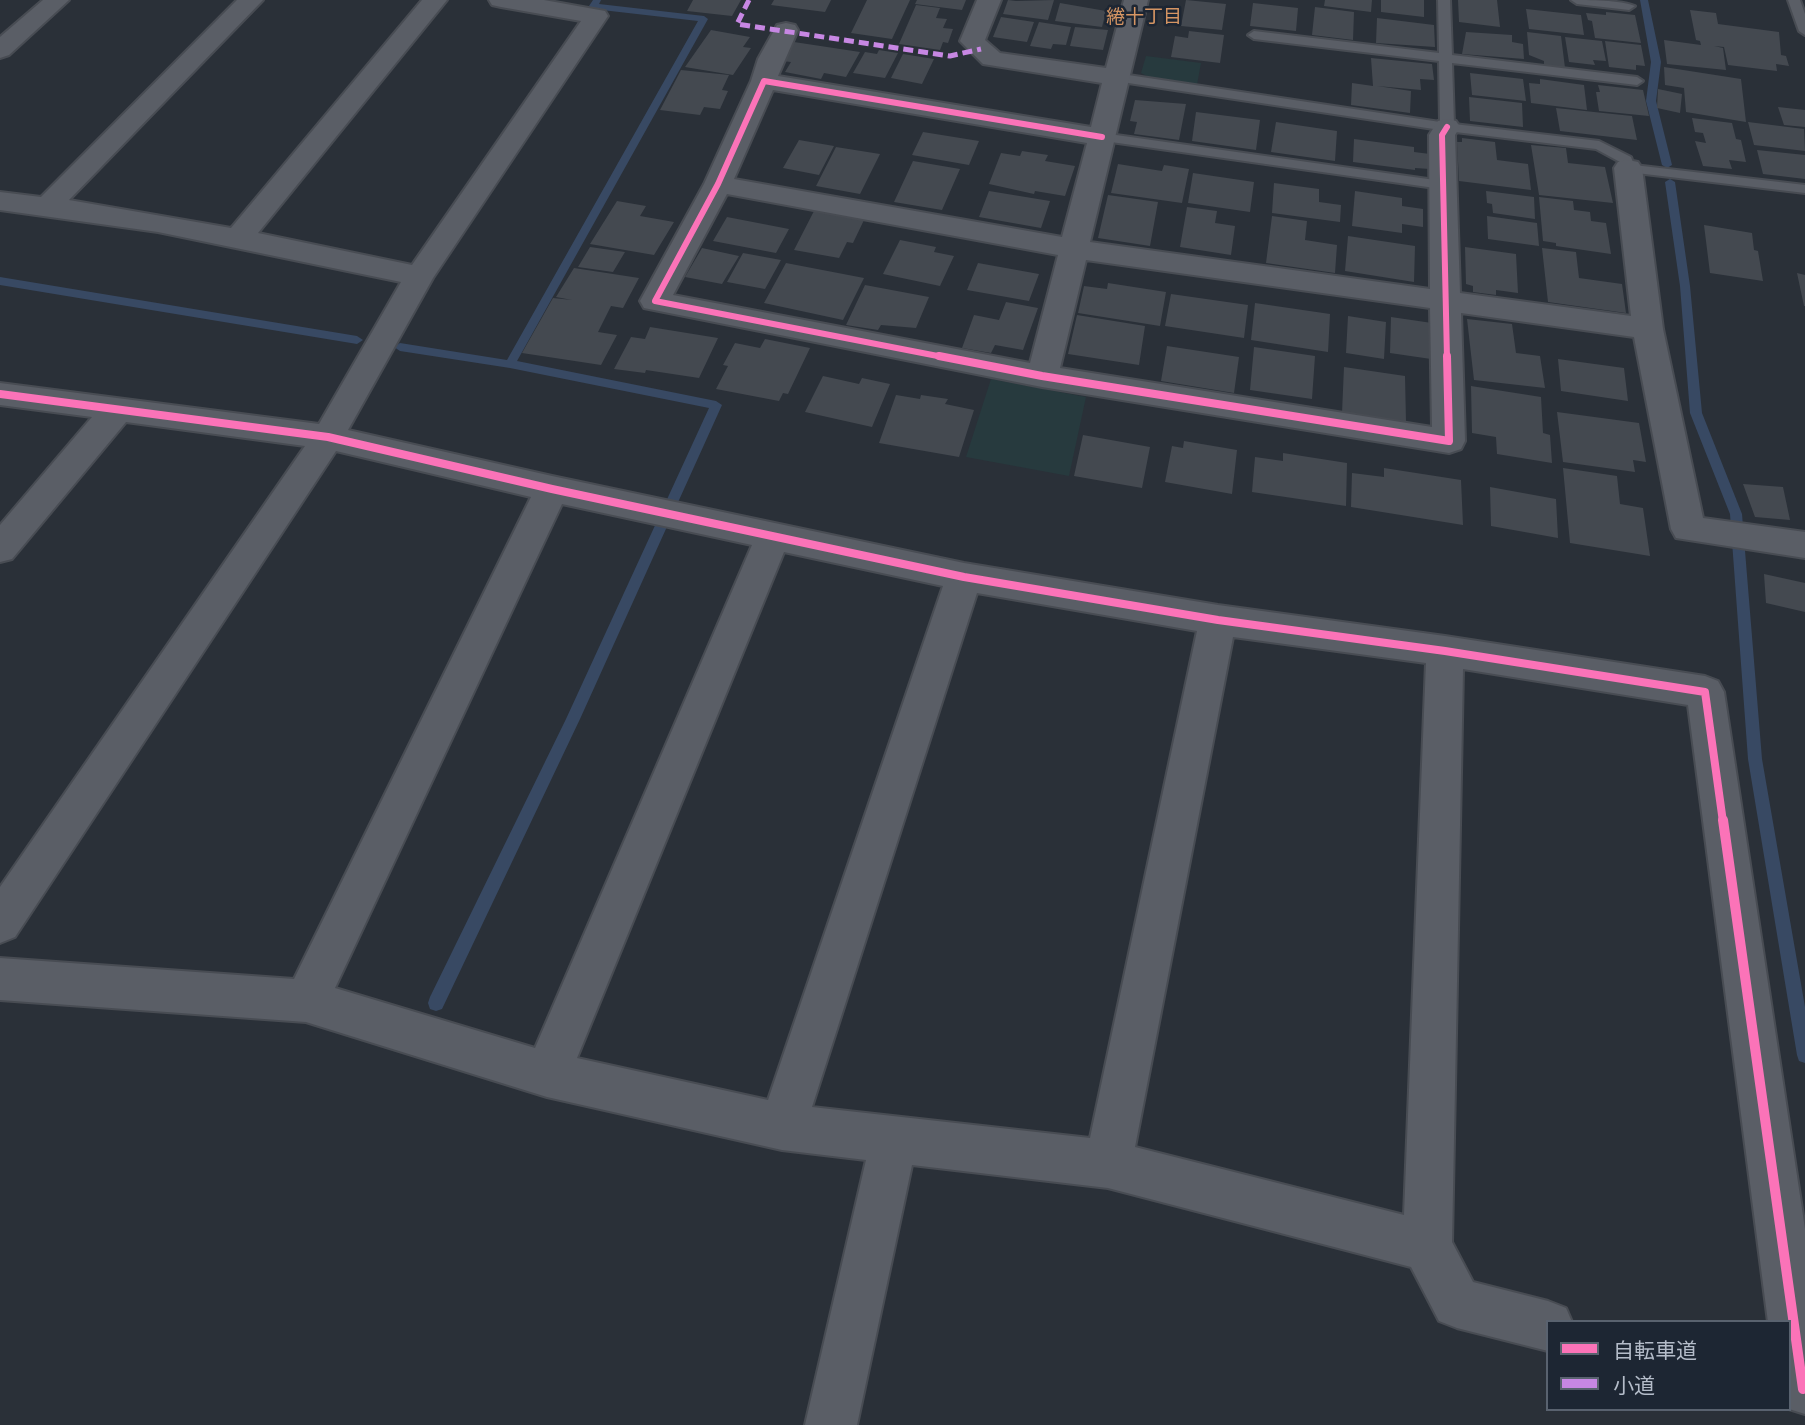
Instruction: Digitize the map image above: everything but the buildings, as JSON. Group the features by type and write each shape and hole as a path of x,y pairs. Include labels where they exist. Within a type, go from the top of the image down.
{"street":[{"path":"0,50 57,0"},
{"path":"49,205 251,0"},
{"path":"238,238 436,0"},
{"path":"0,923 328,437 419,276 596,16 501,0"},
{"path":"989,0 972,41 992,59 1115,77"},
{"path":"1042,376 1136,0"},
{"path":"786,30 718,184 655,301 1042,376 1449,441 1442,185 1442,135 1447,127"},
{"path":"764,81 1102,138"},
{"path":"1628,168 1648,329 1688,529 1805,545"},
{"path":"718,184 1075,249 1648,329"},
{"path":"0,201 49,205 238,238 419,276"},
{"path":"0,394 328,437 552,489 964,577 1218,620 1445,651 1705,692 1790,1320"},
{"path":"0,549 119,408"},
{"path":"306,1001 552,489"},
{"path":"547,1074 773,537"},
{"path":"782,1127 964,577"},
{"path":"1108,1164 1218,620"},
{"path":"1445,651 1427,1246 1457,1303 1546,1325"},
{"path":"0,979 306,1001 547,1074 782,1127 1108,1164 1427,1246"},
{"path":"831,1425 894,1139"},
{"path":"1791,1329 1799,1388"}],"lane":[{"path":"1444,0 1447,127"},
{"path":"1577,0 1629,6"},
{"path":"1794,0 1805,31"},
{"path":"1254,35 1637,81"},
{"path":"1115,77 1447,127 1600,145 1626,160 1628,168 1805,189"},
{"path":"1102,138 1442,185"}],"green space":[{"path":"1146,56 1201,63 1197,85 1149,77 1141,73"},
{"path":"991,379 1086,397 1069,476 966,457"}],"waterway":[{"path":"510,364 704,19 593,6 597,0"},
{"path":"1644,0 1656,62 1651,101 1667,165"},
{"path":"1670,182 1685,286 1696,413 1736,514 1755,759 1805,1055"},
{"path":"0,281 357,340"},
{"path":"400,347 510,364"},
{"path":"436,1003 573,719 716,405 510,364"}],"marked path":[{"path":"749,0 737,24 950,56 981,49"}],"cycle path":[{"path":"1102,137 764,81 718,184 655,301 1042,376 1449,441 1442,185 1442,135 1447,127"},
{"path":"0,394 328,437 552,489 964,577 1218,620 1445,651 1705,692 1803,1389"}],"district":[{"name":"綣十丁目","path":"1144,17"}]}
